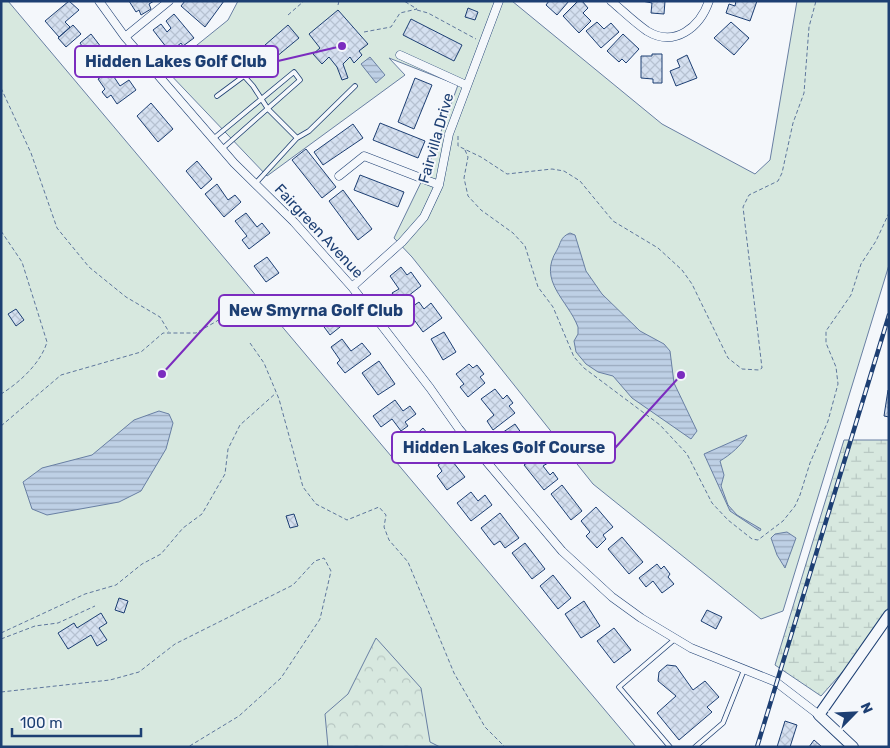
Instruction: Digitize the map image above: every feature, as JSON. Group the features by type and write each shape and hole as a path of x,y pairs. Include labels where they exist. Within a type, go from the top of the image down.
{"street":[{"name":"Fairgreen Avenue","path":"99,1 125,37 213,140 294,222 352,287 430,388 459,429 562,551 612,597 675,638 691,648 776,682 819,715"},
{"path":"125,37 169,1"},
{"name":"Fairvilla Drive","path":"352,287 402,242 424,217 439,186 449,134 499,1"},
{"path":"611,1 647,31 657,35 672,36 689,31 698,24 704,16 710,1"},
{"path":"400,55 466,85"},
{"path":"339,176 364,156 439,186"},
{"path":"853,747 819,715 889,615"}],"lane":[{"path":"213,140 294,72 300,80 222,149"},
{"path":"217,96 244,76 268,109 297,138"},
{"path":"255,184 297,138 309,131 355,86"},
{"path":"670,747 619,687 675,638"},
{"path":"695,747 723,723 744,670"}],"path":[{"path":"288,15 304,1"},
{"path":"338,5 339,1"},
{"path":"404,1 417,10 428,13 482,42"},
{"path":"459,131 458,146 481,157 507,174 552,169 564,171 580,181 613,221 658,248 682,270 698,296 728,358 742,369 759,370 762,368 762,356 752,299 743,207 749,195 778,181 782,173 793,123 804,93 809,27 816,1"},
{"path":"364,32 386,29 393,24 400,13 417,10"},
{"path":"1,88 31,153 56,228 89,267 126,297 160,317 169,332"},
{"path":"465,150 468,157 464,178 468,196 481,210 513,233 525,246 538,287 553,308 574,357 584,368 660,424 690,459 712,503 728,520 755,540 760,539 783,521 795,506 800,495 810,463 828,421 838,384 836,367 826,343 826,331 851,294 861,264 876,241 889,213"},
{"path":"1,231 22,262 47,342 44,354 12,387 1,394"},
{"path":"1,426 61,375 141,352 163,333 196,333 216,321 236,304"},
{"path":"250,343 264,363 276,393 303,487 316,504 347,520 379,507 386,515 384,527 389,540 408,562 454,674 485,727 505,747"},
{"path":"1,633 85,594 116,585 142,564 161,554 183,528 202,514 225,474 228,449 240,425 276,393"},
{"path":"1,692 100,681 139,672 175,644 293,585 315,561 324,558 331,571 320,619 281,678 239,716 188,747"},
{"path":"1,639 35,626 58,623 96,606"}],"green space":[{"path":"1,1 8,1 636,747 1,747"},
{"path":"238,1 512,1 662,124 755,174 770,160 797,1 889,1 889,265 783,611 761,619 593,484 412,257 394,238 427,170 458,85 389,58 405,75 267,176 166,70 228,20"},
{"path":"844,440 889,440 889,607 846,668 821,696 775,665"},
{"path":"376,638 421,688 430,742 440,747 328,747 325,714 348,694"}],"water":[{"path":"370,57 385,75 376,83 361,64"},
{"path":"570,233 575,235 586,271 602,294 640,331 664,344 670,351 674,383 697,431 691,439 632,398 613,376 598,372 586,364 576,352 574,341 578,334 578,327 556,290 550,271 561,240"},
{"path":"159,411 169,414 173,423 166,449 141,491 119,502 47,515 32,509 23,482 42,468 92,455 134,420"},
{"path":"747,435 735,450 720,461 724,475 721,486 728,505 737,515 761,529 760,531 730,511 704,454"},
{"path":"787,532 796,538 785,568 777,555 771,538 775,534"}],"building":[{"path":"69,1 79,10 65,22 70,27 59,37 45,21"},
{"path":"129,1 154,1 149,4 151,9 141,15 139,10 136,12"},
{"path":"185,1 224,1 205,27 181,6"},
{"path":"549,1 569,1 557,15 546,5"},
{"path":"578,1 582,1 588,8 583,13 591,21 579,33 563,16"},
{"path":"642,1 665,1 664,14 651,13 652,3"},
{"path":"736,1 757,1 750,21 726,13 729,4 735,6"},
{"path":"468,8 478,12 475,20 465,17"},
{"path":"338,10 368,44 359,51 362,55 354,63 350,57 343,64 348,78 342,80 337,67 329,57 322,64 313,54 320,48 309,34"},
{"path":"174,14 194,38 183,46 181,43 170,52 153,30 161,24 167,32 171,28 166,21"},
{"path":"411,19 462,45 454,61 403,35"},
{"path":"597,22 604,29 611,23 619,32 601,48 586,31"},
{"path":"731,22 749,38 734,55 714,38"},
{"path":"73,25 81,34 66,47 58,38"},
{"path":"288,25 299,38 276,57 265,45"},
{"path":"91,34 111,60 100,68 94,61 90,64 80,52 84,49 80,43"},
{"path":"623,34 639,49 626,63 622,59 619,62 607,51"},
{"path":"652,54 662,54 662,83 653,83 653,79 641,78 641,56 652,56"},
{"path":"687,55 697,78 676,86 670,71 680,67 677,60"},
{"path":"110,71 120,86 129,80 136,90 117,104 111,95 107,98 102,92 105,89 98,79"},
{"path":"415,78 432,85 414,129 398,122"},
{"path":"151,103 173,129 158,142 137,116"},
{"path":"380,123 425,141 418,158 373,140"},
{"path":"353,124 363,138 323,165 314,152"},
{"path":"306,149 336,187 322,198 292,160"},
{"path":"197,161 212,179 201,189 186,171"},
{"path":"360,175 404,192 398,207 354,190"},
{"path":"217,184 228,200 235,195 241,202 224,217 205,194"},
{"path":"343,190 372,229 358,240 329,201"},
{"path":"246,213 257,227 262,223 270,233 249,249 242,240 247,236 235,221"},
{"path":"267,257 279,273 266,282 254,266"},
{"path":"401,267 407,275 411,272 421,286 399,303 392,293 399,289 390,276"},
{"path":"328,300 345,323 330,335 313,312"},
{"path":"419,302 424,309 431,303 442,318 423,332 407,310"},
{"path":"16,309 24,320 16,326 8,314"},
{"path":"444,332 456,352 443,360 431,339"},
{"path":"342,339 351,351 362,343 371,354 345,373 337,363 340,360 331,347"},
{"path":"379,361 395,384 378,395 362,373"},
{"path":"469,364 473,368 477,365 484,374 480,377 485,383 468,397 460,387 464,384 456,374"},
{"path":"495,389 503,399 507,395 513,403 509,406 515,413 493,430 487,421 494,415 481,399"},
{"path":"889,391 889,417 884,416"},
{"path":"395,400 403,411 410,406 416,414 405,422 408,426 401,431 392,419 381,427 373,416"},
{"path":"515,424 533,450 517,461 499,435"},
{"path":"423,428 438,446 426,457 410,440"},
{"path":"540,453 548,463 543,466 550,475 553,472 558,479 544,490 524,465"},
{"path":"449,457 465,477 447,490 437,476 442,471 438,465"},
{"path":"562,485 582,511 571,520 551,494"},
{"path":"471,492 478,501 485,495 492,505 471,521 457,503"},
{"path":"596,507 613,527 603,535 606,539 597,548 586,536 590,532 581,521"},
{"path":"500,513 519,538 505,548 500,541 494,545 481,528"},
{"path":"294,514 298,526 290,528 286,516"},
{"path":"622,537 643,562 629,574 608,549"},
{"path":"525,543 545,569 532,579 512,553"},
{"path":"657,564 661,569 664,566 670,574 668,577 674,584 662,593 653,581 646,587 639,578"},
{"path":"553,575 571,598 558,609 540,586"},
{"path":"119,598 128,601 124,613 115,610"},
{"path":"584,601 600,626 581,638 565,614"},
{"path":"707,610 722,617 716,629 701,621"},
{"path":"101,613 107,623 99,628 107,640 97,646 91,635 68,649 58,633 74,623 77,628"},
{"path":"614,628 631,650 614,663 597,641"},
{"path":"667,665 676,666 693,690 705,681 719,697 707,707 712,712 679,740 657,713 676,696 658,681 659,672"},
{"path":"785,721 797,725 790,747 777,747"},
{"path":"814,740 822,747 809,747"}],"railway":[{"path":"757,747 889,315"}],"place":[{"name":"Hidden Lakes Golf Club","path":"342,46"},
{"name":"New Smyrna Golf Club","path":"162,374"},
{"name":"Hidden Lakes Golf Course","path":"681,375"}]}
